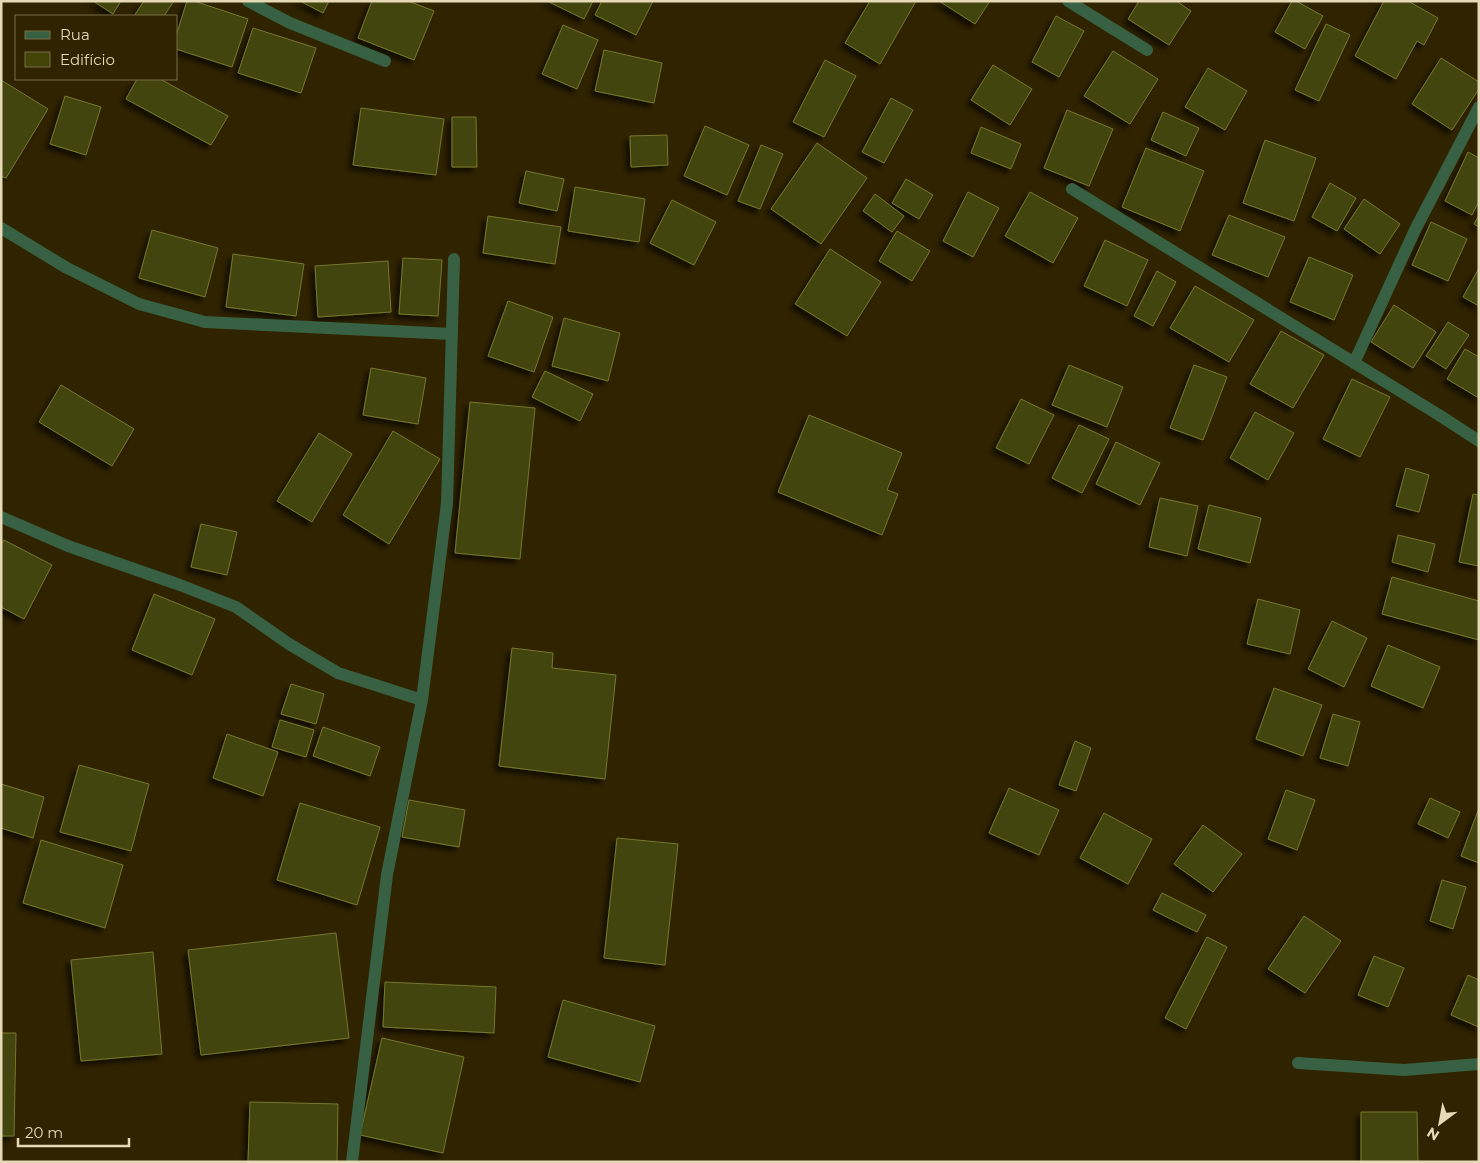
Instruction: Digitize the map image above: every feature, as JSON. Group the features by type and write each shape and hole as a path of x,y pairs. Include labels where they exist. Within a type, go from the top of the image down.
{"street":[{"path":"248,1 290,23 384,62"},
{"path":"1068,1 1147,50"},
{"path":"1354,362 1415,230 1479,107"},
{"path":"1072,189 1479,441"},
{"path":"1,228 67,268 139,304 205,322 452,334"},
{"path":"352,1162 387,875 422,700 447,502 454,258"},
{"path":"1,517 68,546 180,585 236,607 289,644 338,673 422,700"},
{"path":"1298,1063 1404,1070 1479,1064"}],"building":[{"path":"93,1 121,1 113,14"},
{"path":"144,1 174,1 165,15 135,15"},
{"path":"187,1 194,1 248,19 232,67 178,50 178,30"},
{"path":"300,1 329,1 323,13"},
{"path":"372,1 408,1 434,11 414,60 358,38"},
{"path":"547,1 593,1 584,19"},
{"path":"602,1 653,1 636,35 595,15"},
{"path":"870,1 916,1 880,64 845,43"},
{"path":"939,1 990,1 975,24"},
{"path":"1139,1 1176,1 1191,11 1169,45 1128,19"},
{"path":"1292,1 1296,1 1323,16 1305,49 1275,32"},
{"path":"1384,1 1408,1 1438,18 1424,45 1417,41 1396,79 1355,56"},
{"path":"1056,16 1084,31 1059,77 1032,62"},
{"path":"1326,24 1350,35 1319,101 1295,90"},
{"path":"563,25 598,40 577,89 542,74"},
{"path":"253,28 316,48 301,93 238,73"},
{"path":"604,50 662,63 654,103 595,91"},
{"path":"1113,51 1158,79 1130,124 1084,96"},
{"path":"1441,58 1479,82 1479,89 1452,130 1412,104"},
{"path":"825,60 856,76 824,137 793,122"},
{"path":"993,65 1032,89 1010,125 971,100"},
{"path":"1208,68 1247,91 1225,130 1185,107"},
{"path":"1,80 48,109 6,178 1,176"},
{"path":"136,80 162,80 228,116 211,145 126,99"},
{"path":"65,96 101,107 86,155 50,144"},
{"path":"891,98 913,110 884,163 862,152"},
{"path":"361,108 444,119 436,175 353,165"},
{"path":"1067,110 1113,129 1089,186 1044,168"},
{"path":"1163,112 1199,128 1186,156 1151,140"},
{"path":"452,117 476,117 477,167 452,167"},
{"path":"705,126 749,145 727,195 684,176"},
{"path":"981,127 1021,144 1011,169 971,153"},
{"path":"667,135 668,165 631,167 630,136"},
{"path":"1265,140 1316,158 1294,221 1243,203"},
{"path":"817,143 867,178 821,244 771,209"},
{"path":"761,145 783,154 760,209 738,201"},
{"path":"1146,148 1204,171 1180,231 1122,207"},
{"path":"1468,152 1479,158 1479,201 1472,215 1445,201"},
{"path":"526,171 564,179 557,211 519,203"},
{"path":"906,179 933,195 919,219 892,203"},
{"path":"1330,183 1356,198 1337,231 1312,217"},
{"path":"575,187 645,199 639,242 568,231"},
{"path":"968,192 999,208 973,257 943,241"},
{"path":"1030,192 1078,218 1053,263 1005,236"},
{"path":"875,194 904,216 892,232 863,211"},
{"path":"1364,199 1400,224 1380,254 1344,229"},
{"path":"672,200 716,222 694,265 650,243"},
{"path":"1229,215 1285,237 1268,277 1212,255"},
{"path":"1479,215 1479,227 1474,224"},
{"path":"488,216 561,227 555,264 483,253"},
{"path":"1431,222 1467,239 1448,281 1412,265"},
{"path":"152,230 218,248 205,297 139,278"},
{"path":"897,231 930,251 912,281 879,261"},
{"path":"1105,240 1148,260 1127,306 1084,286"},
{"path":"830,249 881,282 847,336 795,304"},
{"path":"233,254 304,264 296,316 226,307"},
{"path":"1309,257 1353,275 1334,320 1290,302"},
{"path":"403,258 442,260 438,316 399,314"},
{"path":"388,261 391,312 318,317 315,266"},
{"path":"1479,268 1479,306 1463,297"},
{"path":"1157,271 1176,282 1153,326 1134,316"},
{"path":"1195,286 1254,320 1229,362 1170,328"},
{"path":"508,301 553,317 534,372 488,356"},
{"path":"1394,305 1436,332 1413,368 1371,342"},
{"path":"564,318 620,333 608,381 552,366"},
{"path":"1448,322 1469,335 1446,369 1426,356"},
{"path":"1281,331 1324,355 1293,408 1250,384"},
{"path":"1465,349 1479,357 1479,398 1447,379"},
{"path":"1069,365 1123,387 1107,427 1052,405"},
{"path":"1194,365 1227,377 1203,440 1170,428"},
{"path":"371,368 426,378 418,424 363,415"},
{"path":"545,371 593,394 580,421 532,397"},
{"path":"1352,379 1390,397 1360,457 1323,439"},
{"path":"61,385 134,429 112,466 39,422"},
{"path":"1021,399 1054,415 1029,464 996,448"},
{"path":"470,402 535,408 520,559 455,553"},
{"path":"1255,412 1294,433 1268,480 1230,458"},
{"path":"809,415 902,453 887,490 898,494 882,535 778,492"},
{"path":"1079,425 1109,439 1082,493 1052,478"},
{"path":"393,431 440,459 389,544 343,515"},
{"path":"319,433 352,454 312,522 277,501"},
{"path":"1116,442 1160,463 1140,505 1096,484"},
{"path":"1406,468 1429,475 1419,512 1396,506"},
{"path":"1473,494 1479,495 1479,566 1459,562"},
{"path":"1160,498 1198,506 1187,556 1149,547"},
{"path":"1209,505 1261,518 1250,563 1198,549"},
{"path":"201,524 237,532 227,575 191,567"},
{"path":"1398,535 1435,544 1428,572 1392,562"},
{"path":"4,540 52,565 24,619 1,607 1,544"},
{"path":"1392,577 1479,601 1479,640 1382,614"},
{"path":"154,594 215,619 192,675 132,650"},
{"path":"1258,599 1300,610 1290,654 1247,644"},
{"path":"1332,621 1367,638 1344,687 1308,669"},
{"path":"1388,645 1440,667 1423,708 1371,686"},
{"path":"512,648 553,653 552,668 616,675 605,779 499,766"},
{"path":"291,684 324,694 316,724 281,714"},
{"path":"1274,688 1322,705 1303,756 1256,739"},
{"path":"1333,714 1360,722 1348,766 1320,758"},
{"path":"280,720 314,730 306,757 272,747"},
{"path":"323,727 380,747 370,776 313,756"},
{"path":"227,734 278,752 263,796 213,778"},
{"path":"1075,741 1091,748 1076,791 1059,785"},
{"path":"79,765 149,784 131,851 60,832"},
{"path":"1,784 44,797 33,838 1,828"},
{"path":"1009,788 1059,810 1039,855 989,833"},
{"path":"1286,790 1315,800 1297,850 1268,839"},
{"path":"1430,798 1460,812 1448,838 1418,824"},
{"path":"409,800 465,810 459,847 402,837"},
{"path":"300,803 380,827 357,905 277,880"},
{"path":"1479,808 1479,863 1461,856"},
{"path":"1104,813 1152,839 1128,884 1080,858"},
{"path":"1203,825 1242,854 1213,892 1174,864"},
{"path":"617,838 678,844 665,965 604,958"},
{"path":"41,840 123,865 105,928 23,903"},
{"path":"1442,880 1466,887 1453,929 1430,921"},
{"path":"1162,893 1206,915 1197,932 1153,910"},
{"path":"1304,916 1341,941 1305,993 1268,969"},
{"path":"336,933 349,1038 201,1055 188,950"},
{"path":"1207,937 1227,947 1186,1029 1165,1018"},
{"path":"153,952 162,1054 81,1061 71,960"},
{"path":"1374,956 1404,968 1388,1007 1358,995"},
{"path":"1468,975 1479,980 1479,1027 1451,1015"},
{"path":"385,982 496,987 494,1033 383,1027"},
{"path":"563,1000 655,1026 640,1082 548,1057"},
{"path":"1,1033 16,1033 14,1136 1,1136"},
{"path":"382,1038 464,1057 443,1153 360,1135"},
{"path":"250,1102 338,1104 337,1162 248,1162"},
{"path":"1361,1112 1417,1112 1418,1162 1361,1162"}]}
